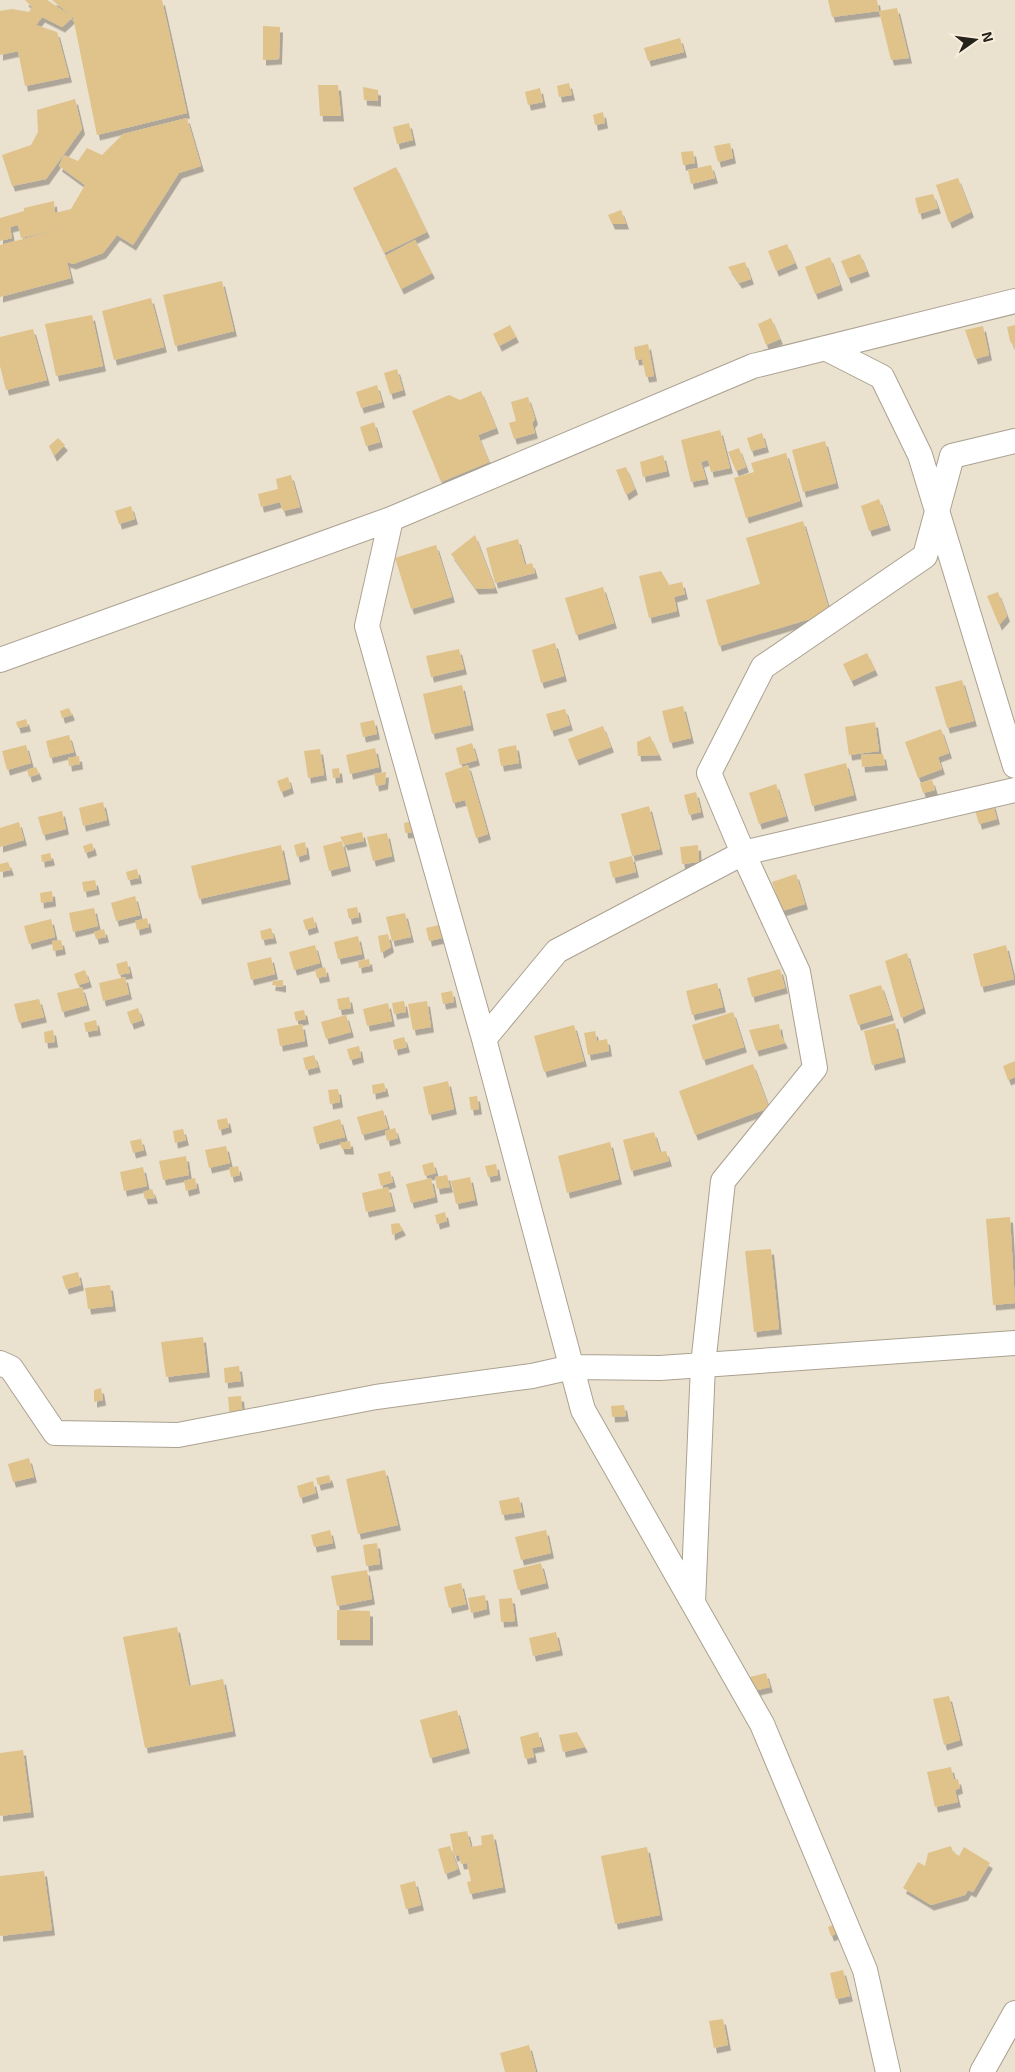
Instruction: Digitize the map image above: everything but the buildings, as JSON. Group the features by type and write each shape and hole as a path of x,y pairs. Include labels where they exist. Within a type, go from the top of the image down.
{"street":[{"path":"0,660 392,519 753,366 1015,301"},
{"path":"826,348 882,377 920,455 1015,766"},
{"path":"693,1603 703,1365 723,1181 815,1068 798,972 709,774 762,667 925,556 952,456 1015,441"},
{"path":"392,519 367,626 484,1039 583,1410 762,1724 865,1970 888,2072"},
{"path":"484,1039 557,951 743,853 1015,790"},
{"path":"0,1363 11,1368 55,1432 178,1435 376,1397 532,1376 572,1367 660,1368 1015,1342"},
{"path":"982,2072 1015,2013"}]}
